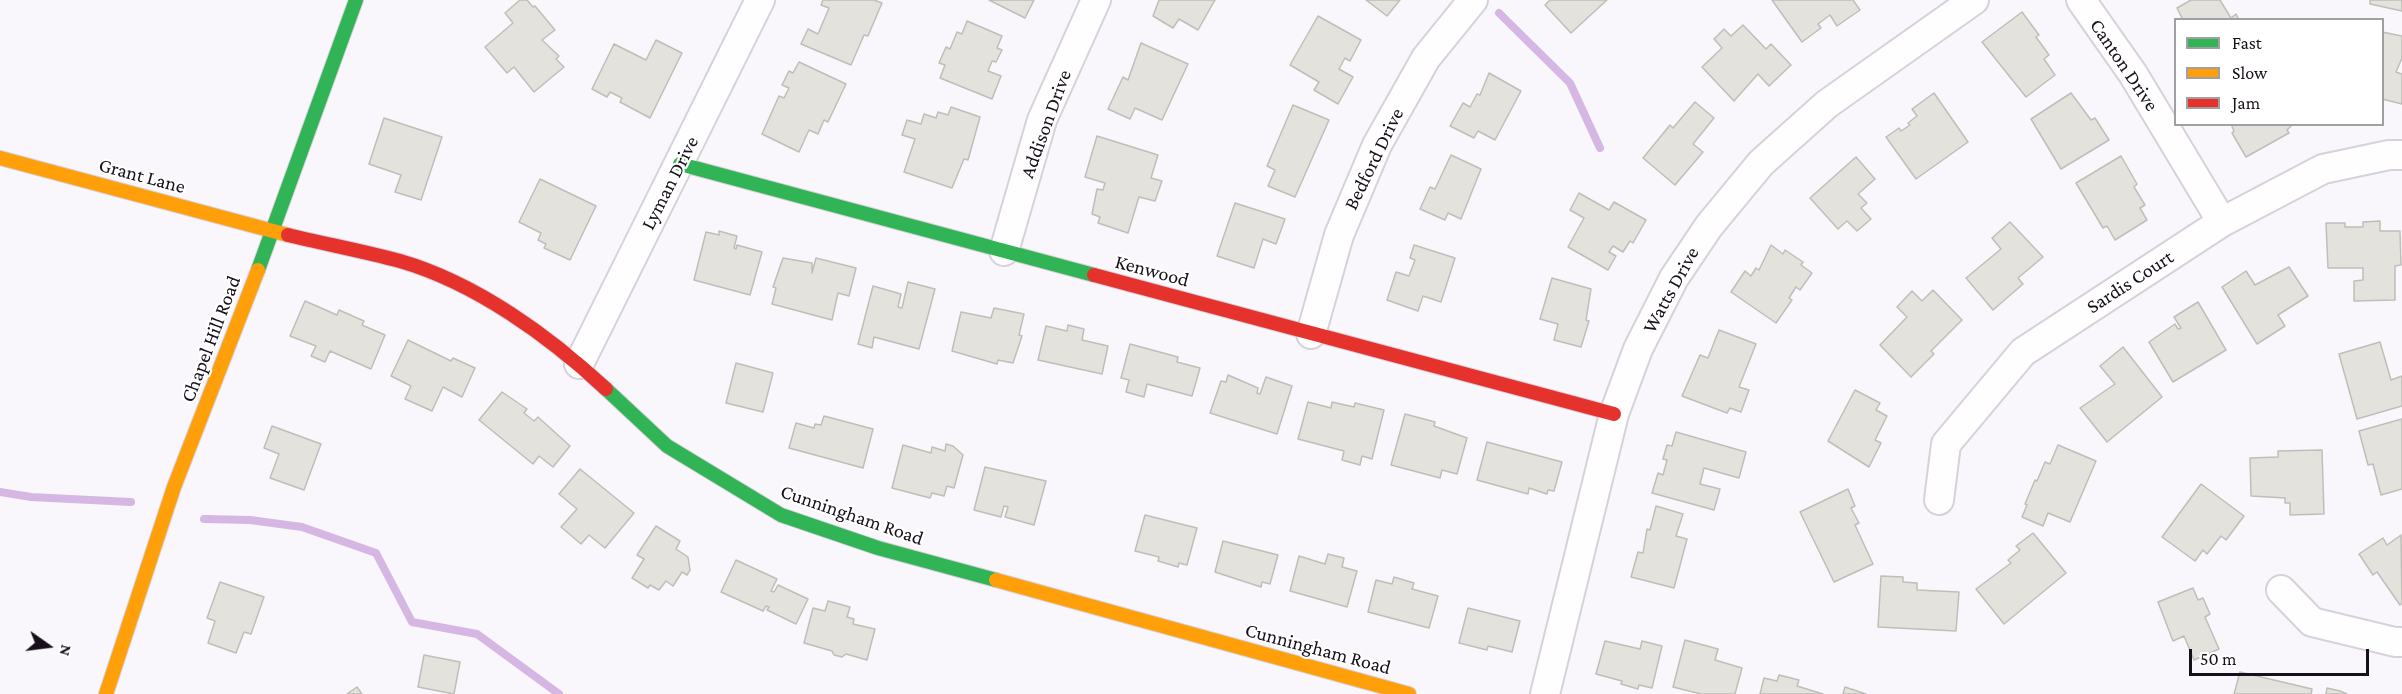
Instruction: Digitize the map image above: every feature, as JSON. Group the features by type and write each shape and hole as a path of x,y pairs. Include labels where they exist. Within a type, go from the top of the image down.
{"street":[{"name":"Chapel Hill Road","path":"106,694 174,487 273,231 356,0"},
{"name":"Lyman Drive","path":"579,364 760,0"},
{"name":"Addison Drive","path":"1004,251 1042,120 1096,0"},
{"name":"Bedford Drive","path":"1311,334 1339,235 1377,145 1426,58 1473,0"},
{"name":"Watts Drive","path":"1545,694 1614,414 1638,349 1674,278 1708,226 1761,163 1827,104 1974,0"},
{"name":"Canton Drive","path":"2081,0 2133,74 2222,222"},
{"name":"Sardis Court","path":"1939,500 1946,444 2023,352 2222,222 2323,169 2389,155 2402,155"},
{"name":"Grant Lane","path":"0,158 273,231"},
{"name":"Kenwood","path":"680,164 1614,414"},
{"name":"Cunningham Road","path":"273,231 402,262 476,294 579,364 667,446 781,515 878,548 1366,688 1409,694"},
{"path":"2281,590 2312,622 2402,642"}],"building":[{"path":"520,0 527,0 533,7 535,6 555,30 542,40 559,56 556,59 564,67 534,92 514,67 507,73 485,47 513,23 505,13"},
{"path":"823,0 874,0 882,3 868,36 864,35 851,65 801,44 808,29 818,34 829,8 821,5"},
{"path":"989,0 1034,0 1025,18"},
{"path":"1159,0 1215,0 1198,30 1179,19 1173,28 1153,16"},
{"path":"1366,0 1400,0 1387,16"},
{"path":"1550,0 1607,0 1571,33 1545,5"},
{"path":"1772,0 1853,0 1860,10 1837,26 1830,15 1818,24 1821,28 1802,42"},
{"path":"2191,0 2220,0 2231,18 2182,18 2177,8"},
{"path":"2370,0 2402,0 2402,11 2370,4"},
{"path":"2022,12 2039,35 2036,37 2049,55 2044,59 2055,75 2026,97 1982,42"},
{"path":"1318,16 1361,40 1350,61 1345,58 1339,69 1353,77 1338,104 1314,90 1319,82 1290,65"},
{"path":"967,21 1002,36 997,48 1002,50 996,62 992,61 988,71 1001,76 992,99 940,78 945,65 939,63 946,47 950,49 957,32 962,34"},
{"path":"1743,25 1766,49 1771,44 1791,65 1769,86 1758,74 1734,101 1702,67 1722,48 1714,39 1724,29 1731,36"},
{"path":"2384,32 2402,36 2402,58 2396,72 2402,74 2402,104 2384,100"},
{"path":"656,40 682,53 650,118 620,102 622,98 610,92 607,97 592,89 614,44 646,60"},
{"path":"1141,43 1188,64 1162,120 1135,108 1130,119 1108,109 1123,77 1128,80"},
{"path":"799,62 846,84 828,122 824,120 818,134 809,130 799,152 762,134 779,96 784,98 789,88 782,85 789,71 793,73"},
{"path":"1489,73 1521,91 1495,140 1478,131 1474,138 1450,126 1463,103 1470,107 1477,94 1480,95"},
{"path":"1934,93 1968,142 1916,179 1886,137 1899,128 1901,131 1910,125 1908,123 1917,116 1912,109"},
{"path":"2071,93 2091,120 2095,118 2109,140 2061,169 2031,119"},
{"path":"1695,102 1714,118 1693,144 1703,152 1675,185 1643,158 1670,125 1673,128"},
{"path":"1293,105 1329,120 1295,197 1268,186 1275,170 1267,166"},
{"path":"951,107 980,117 968,160 964,159 952,188 904,172 915,139 902,135 907,120 921,124 924,114 936,118 938,112 948,115"},
{"path":"384,118 442,137 421,200 395,192 401,175 369,164"},
{"path":"2232,126 2291,126 2287,130 2289,133 2246,157 2232,133 2234,131"},
{"path":"1097,136 1158,155 1151,178 1162,181 1155,201 1139,197 1128,233 1098,223 1100,217 1092,214 1097,189 1103,190 1105,183 1085,177"},
{"path":"1451,155 1481,169 1461,219 1448,213 1445,220 1420,209 1430,187 1435,189"},
{"path":"2121,156 2137,184 2134,187 2145,205 2140,208 2147,220 2115,240 2107,226 2103,228 2076,183"},
{"path":"1856,157 1875,179 1858,194 1867,203 1861,208 1871,219 1857,231 1847,221 1838,229 1810,198"},
{"path":"540,179 596,206 570,260 544,248 546,244 538,240 541,233 519,222"},
{"path":"1579,193 1609,210 1614,202 1646,220 1633,243 1630,241 1623,252 1613,246 1609,252 1616,256 1608,270 1568,247 1584,218 1570,210"},
{"path":"1235,203 1285,219 1276,244 1263,239 1254,268 1217,256"},
{"path":"2380,221 2380,231 2400,231 2401,265 2395,266 2395,300 2354,301 2354,281 2363,280 2363,268 2328,268 2326,223 2345,223 2345,227 2363,227 2363,222"},
{"path":"2010,222 2043,257 2018,278 2023,284 1993,310 1966,278 2001,249 1992,238"},
{"path":"719,231 737,236 734,248 736,249 737,245 762,252 750,295 694,280 706,232 719,235"},
{"path":"1414,245 1455,258 1441,302 1423,296 1418,311 1387,300 1396,272 1409,276 1415,260 1410,258"},
{"path":"1771,245 1783,254 1785,250 1803,262 1801,265 1812,273 1800,290 1796,287 1789,298 1792,300 1776,323 1731,292 1745,271 1751,276 1756,268 1759,270"},
{"path":"783,258 812,263 812,273 816,258 856,268 849,296 838,293 832,320 772,304 776,288 773,287"},
{"path":"2289,267 2308,296 2278,315 2285,326 2257,344 2222,287 2246,271 2255,285"},
{"path":"1552,278 1591,289 1586,320 1589,321 1581,347 1554,340 1558,324 1540,319"},
{"path":"908,282 935,289 919,349 874,337 872,348 858,344 873,286 901,294 898,307 902,308"},
{"path":"1933,290 1962,320 1931,351 1934,354 1911,377 1880,345 1907,317 1897,307 1912,291 1922,301"},
{"path":"305,301 337,315 339,310 364,321 362,325 385,335 371,369 330,351 325,362 311,356 316,346 290,336"},
{"path":"2198,302 2226,350 2173,382 2149,342 2175,324 2178,329 2181,328 2174,317"},
{"path":"994,308 1024,314 1019,335 1022,336 1013,363 998,360 997,364 952,351 961,312 991,318"},
{"path":"1068,325 1084,329 1082,340 1108,346 1102,374 1038,360 1046,326 1067,331"},
{"path":"1719,330 1756,344 1739,387 1749,390 1741,412 1730,408 1727,413 1682,396 1700,355 1708,358"},
{"path":"408,340 451,361 453,358 475,368 462,397 443,387 432,411 405,399 411,386 391,376"},
{"path":"2380,342 2391,380 2402,376 2402,406 2357,419 2339,354"},
{"path":"1130,344 1178,357 1177,362 1200,368 1192,396 1147,384 1144,397 1126,392 1129,380 1121,378"},
{"path":"2123,347 2162,397 2107,442 2080,408 2115,384 2100,366"},
{"path":"736,363 773,373 763,412 726,403"},
{"path":"1228,375 1258,388 1257,393 1260,394 1266,377 1292,386 1277,434 1210,413 1221,381 1226,382"},
{"path":"1855,390 1880,403 1876,410 1887,416 1875,440 1881,443 1869,467 1828,441"},
{"path":"502,392 527,409 524,413 534,421 538,417 570,446 553,467 539,456 533,464 479,420"},
{"path":"1308,402 1331,408 1332,402 1354,407 1355,403 1384,410 1372,459 1362,456 1360,465 1342,460 1344,451 1298,439"},
{"path":"1405,414 1435,422 1434,426 1467,438 1457,474 1442,470 1440,478 1391,465"},
{"path":"824,416 873,429 863,468 789,448 796,423 814,428 815,424 821,425"},
{"path":"2402,419 2402,489 2381,495 2373,464 2368,465 2359,431"},
{"path":"272,426 321,444 304,490 270,478 279,454 264,448"},
{"path":"1676,432 1746,452 1739,478 1704,468 1700,484 1720,489 1714,510 1652,493 1658,473 1663,475 1667,460 1663,459 1667,445 1672,446"},
{"path":"1487,442 1562,462 1554,491 1548,490 1547,494 1529,488 1528,494 1477,480"},
{"path":"946,444 953,446 963,455 954,488 947,486 944,496 932,493 930,498 892,488 903,445 931,453 932,447 945,451"},
{"path":"2058,445 2096,461 2070,522 2048,513 2043,526 2022,517 2035,480 2037,481 2045,462 2050,464"},
{"path":"2322,450 2324,514 2290,515 2290,503 2285,503 2285,498 2251,496 2250,458 2278,457 2278,451"},
{"path":"985,467 1046,481 1034,525 1005,517 1008,507 1004,506 1001,517 974,510"},
{"path":"580,469 634,513 605,548 589,535 581,544 561,527 577,509 559,494"},
{"path":"2201,484 2244,516 2226,540 2221,536 2207,554 2203,550 2195,561 2162,537"},
{"path":"1848,489 1855,506 1851,508 1859,523 1855,525 1873,564 1834,582 1800,512"},
{"path":"1656,506 1683,514 1676,536 1687,539 1674,588 1631,577 1638,552 1643,553 1647,529 1650,530"},
{"path":"1145,515 1197,528 1187,565 1179,563 1178,567 1158,561 1159,557 1135,551"},
{"path":"656,526 680,541 676,549 688,557 690,570 687,575 682,572 673,586 666,581 659,590 650,585 648,588 632,578 644,559 637,555"},
{"path":"2033,533 2066,573 2004,624 1976,589 2011,563 2008,560 2020,550 2016,546"},
{"path":"2401,535 2402,603 2400,605 2377,572 2373,575 2359,554 2383,538 2387,545"},
{"path":"1223,541 1278,555 1270,584 1262,582 1261,587 1215,572"},
{"path":"1328,554 1344,558 1342,567 1357,571 1347,607 1290,591 1299,556 1325,564"},
{"path":"736,560 777,579 771,591 774,592 778,585 808,599 796,624 767,610 769,607 766,606 763,611 721,592"},
{"path":"1881,576 1903,577 1903,582 1917,583 1917,590 1959,592 1956,631 1878,627"},
{"path":"1394,577 1414,583 1412,589 1438,596 1429,628 1368,612 1376,580 1392,584"},
{"path":"220,582 264,597 251,634 244,632 236,653 208,643 215,621 207,618"},
{"path":"2193,588 2198,600 2203,598 2210,614 2205,617 2219,649 2194,660 2184,636 2173,641 2158,602"},
{"path":"828,601 850,607 847,617 854,619 853,624 875,629 867,660 846,654 842,657 834,655 832,651 804,643 813,608 825,611"},
{"path":"1468,608 1520,621 1512,652 1488,646 1487,650 1459,643"},
{"path":"1685,640 1718,649 1715,660 1742,668 1735,694 1701,694 1673,687"},
{"path":"1605,641 1640,649 1642,641 1662,646 1652,688 1639,685 1638,689 1621,684 1622,681 1596,674"},
{"path":"424,655 460,662 454,694 418,687"},
{"path":"2240,672 2312,689 2311,694 2234,694"},
{"path":"1779,675 1799,680 1797,686 1823,694 1760,694 1764,678 1777,681"},
{"path":"357,687 362,694 347,694"},
{"path":"1845,687 1866,694 1843,694"},
{"path":"2327,688 2340,691 2347,694 2326,694"}],"waterway":[{"path":"1499,13 1570,83 1600,148"},
{"path":"0,492 31,497 131,502"},
{"path":"204,519 250,520 302,527 376,553 412,622 477,634 559,694"}],"traffic: fast":[{"path":"258,270 356,0"},
{"path":"680,164 1094,275"},
{"path":"606,389 667,446 781,515 878,548 996,580"}],"traffic: slow":[{"path":"0,158 288,235"},
{"path":"106,694 174,487 258,270"},
{"path":"996,580 1409,694"}],"traffic: jam":[{"path":"288,235 400,261 456,283 484,297 536,331 606,389"},
{"path":"1094,275 1614,414"}]}
